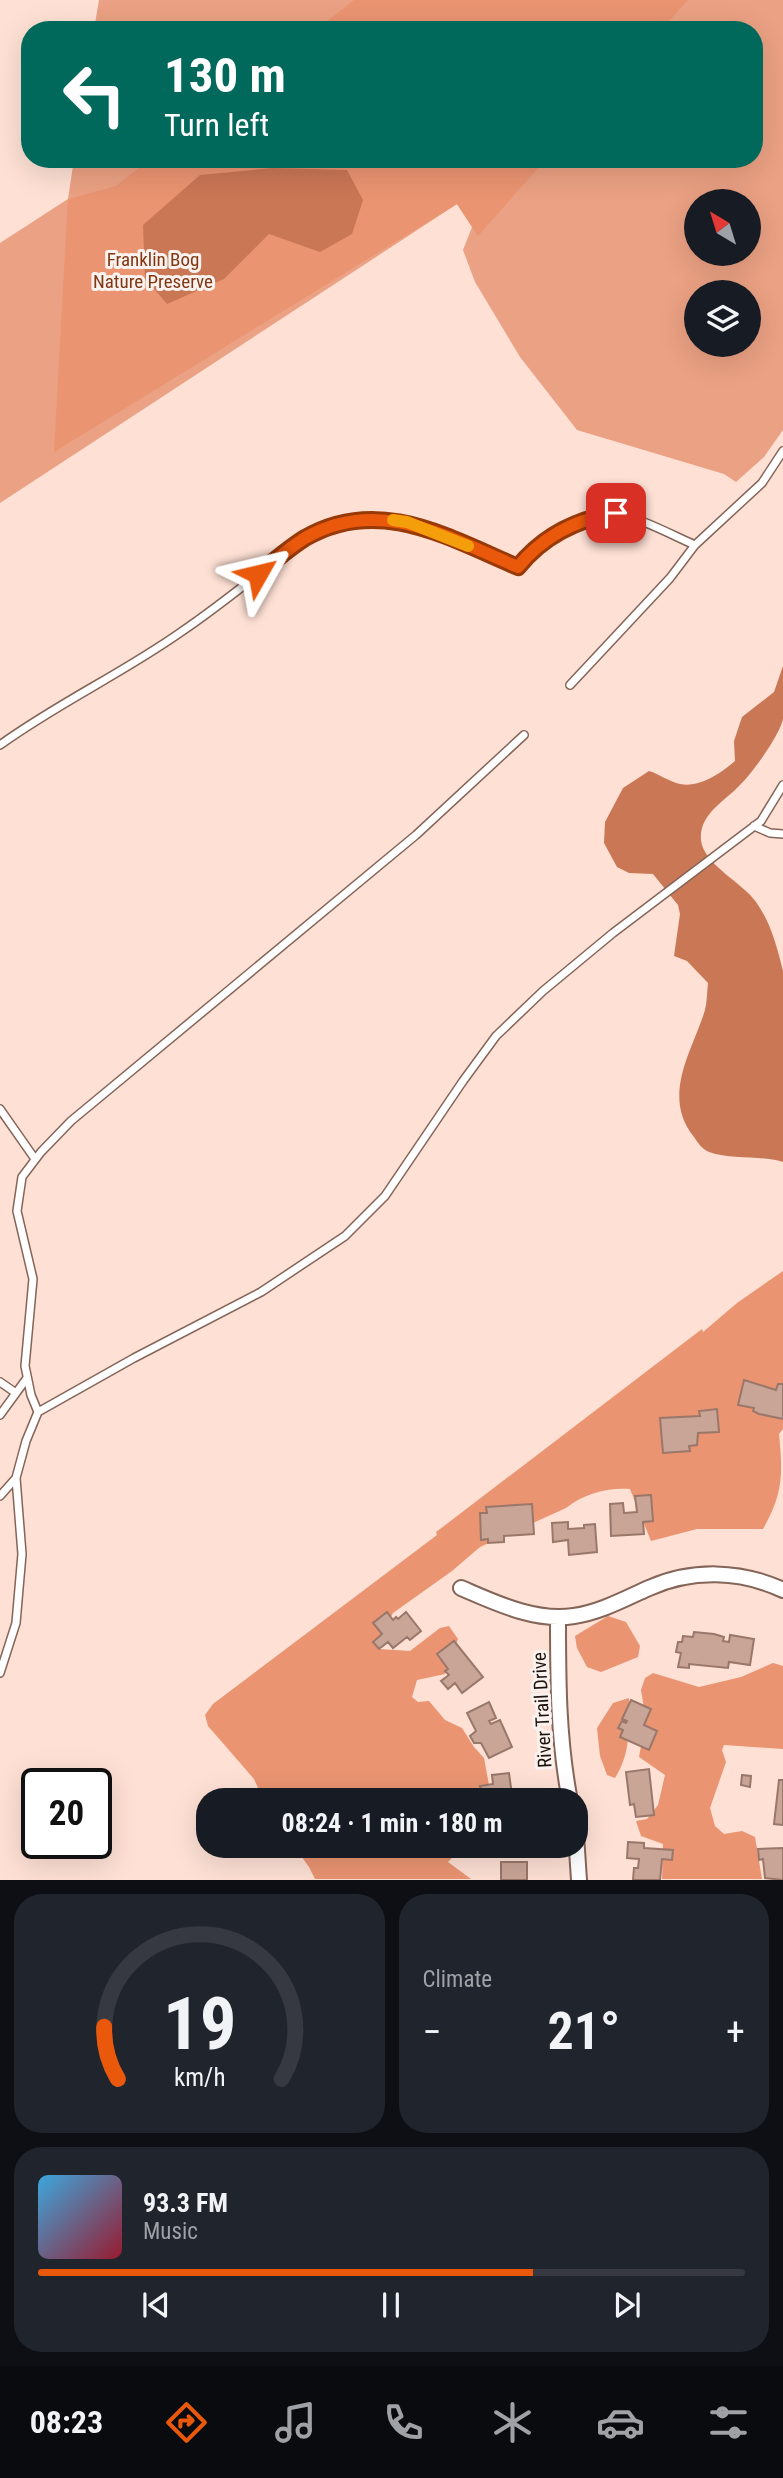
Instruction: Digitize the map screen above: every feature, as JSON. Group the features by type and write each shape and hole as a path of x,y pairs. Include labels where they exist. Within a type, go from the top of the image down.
{"street":[{"path":"461,1588 514,1609 558,1617 590,1613 664,1582 703,1574 735,1575 783,1590"},
{"name":"River Trail Drive","path":"558,1617 560,1744 568,1788"},
{"path":"578,1858 579,1880"}],"lane":[{"path":"570,685 670,578 695,545 762,483 783,451"},
{"path":"0,745 182,632 305,538 347,522 377,518 407,522 518,567 545,539 595,516 616,513 695,545"},
{"path":"38,1412 27,1378 26,1342 33,1279 17,1210 22,1177 71,1121 416,835 524,735"},
{"path":"0,1673 16,1623 22,1554 16,1478 26,1441 38,1412 134,1357 261,1292 345,1236 385,1196 496,1037 543,992 650,905 761,821 783,785"},
{"path":"754,826 771,833 783,834"},
{"path":"0,1109 35,1159"},
{"path":"0,1415 27,1378"},
{"path":"0,1382 16,1393"},
{"path":"0,1496 16,1478"}],"green space":[{"path":"99,0 783,0 783,430 764,457 736,482 724,474 577,430 520,357 475,282 463,250 472,227 457,204 0,503 0,243 68,199 73,168 763,168 763,21 96,21"},
{"path":"354,0 688,0 669,21 327,21"},
{"name":"Franklin Bog Nature Preserve","path":"139,168 538,168 478,236 457,204 54,452 68,199 116,186"},
{"path":"783,1271 783,1429 779,1434 781,1473 778,1494 763,1529 697,1529 651,1541 630,1489 613,1489 588,1495 566,1508 480,1547 452,1571 393,1613 382,1634 373,1641 379,1649 410,1651 440,1628 449,1626 458,1639 445,1674 417,1680 412,1697 418,1702 429,1701 445,1720 462,1728 484,1758 490,1788 258,1788 254,1779 208,1726 205,1715 213,1704 437,1535 436,1532 702,1329 703,1332 737,1303"},
{"path":"608,1616 626,1622 640,1646 638,1657 601,1672 587,1667 577,1648 575,1636"},
{"path":"773,1663 783,1666 783,1749 724,1745 722,1750 726,1762 710,1808 715,1826 724,1834 742,1831 755,1837 762,1879 662,1879 663,1844 641,1836 636,1821 647,1819 658,1805 665,1775 639,1757 646,1720 641,1690 645,1678 653,1673 699,1687 741,1677"},
{"path":"629,1698 627,1749 615,1778 607,1775 600,1756 597,1728 613,1703"},
{"path":"303,1858 452,1858 448,1862 471,1879 315,1879"}],"shaded area":[{"path":"273,168 347,170 363,200 352,234 320,252 269,234 224,279 167,304 145,278 143,225 200,175"},
{"path":"783,666 781,726 751,773 708,816 701,831 701,840 703,849 716,865 756,902 770,927 781,962 783,1162 709,1152 699,1144 684,1121 680,1106 682,1074 705,1010 708,983 687,961 674,956 680,914 678,905 653,874 629,873 617,867 604,843 605,822 623,788 649,771 676,783 688,785 717,775 735,761 734,741 742,717 774,692"}],"building":[{"path":"744,1380 776,1390 778,1384 783,1384 783,1419 759,1414 753,1411 754,1408 738,1405"},
{"path":"717,1409 719,1432 698,1433 697,1445 689,1446 690,1451 663,1453 660,1418 700,1416 699,1411"},
{"path":"651,1495 653,1521 643,1522 644,1534 611,1536 610,1504 623,1503 624,1513 637,1512 635,1496"},
{"path":"532,1504 534,1534 504,1536 504,1542 488,1543 488,1539 481,1540 480,1513 487,1513 486,1507"},
{"path":"568,1522 568,1529 595,1524 597,1552 569,1555 568,1540 553,1542 552,1523"},
{"path":"387,1612 393,1620 406,1612 421,1631 410,1640 407,1637 393,1648 388,1642 379,1649 373,1642 382,1634 373,1623"},
{"path":"694,1632 714,1634 729,1642 730,1635 754,1639 750,1665 729,1662 728,1668 689,1664 689,1668 678,1667 681,1653 676,1652 678,1642 682,1642 683,1636 693,1637"},
{"path":"454,1641 483,1677 462,1693 455,1683 448,1689 441,1681 449,1675 445,1671 448,1669 437,1654"},
{"path":"631,1700 651,1709 644,1725 657,1731 649,1750 620,1737 623,1730 618,1728 622,1721 627,1721 622,1719"},
{"path":"489,1702 496,1718 489,1721 491,1724 500,1720 512,1747 489,1758 481,1743 474,1743 470,1736 476,1731 467,1713"},
{"path":"649,1769 654,1815 636,1817 634,1804 630,1805 626,1772"},
{"path":"509,1773 511,1788 480,1788 493,1784 492,1775"},
{"path":"742,1775 751,1776 750,1787 741,1785"},
{"path":"779,1780 783,1780 783,1825 774,1824"},
{"path":"628,1842 644,1843 644,1848 673,1850 672,1860 662,1859 660,1880 633,1880 634,1868 638,1868 639,1859 627,1858"},
{"path":"783,1848 783,1880 765,1878 763,1859 759,1860 758,1849"},
{"path":"501,1862 527,1862 527,1880 501,1880"}],"slow traffic":[{"path":"393,520 407,522 468,546"}],"route":[{"path":"258,574 305,538 347,522 377,518 407,522 518,567 545,539 595,516 616,513"}]}
